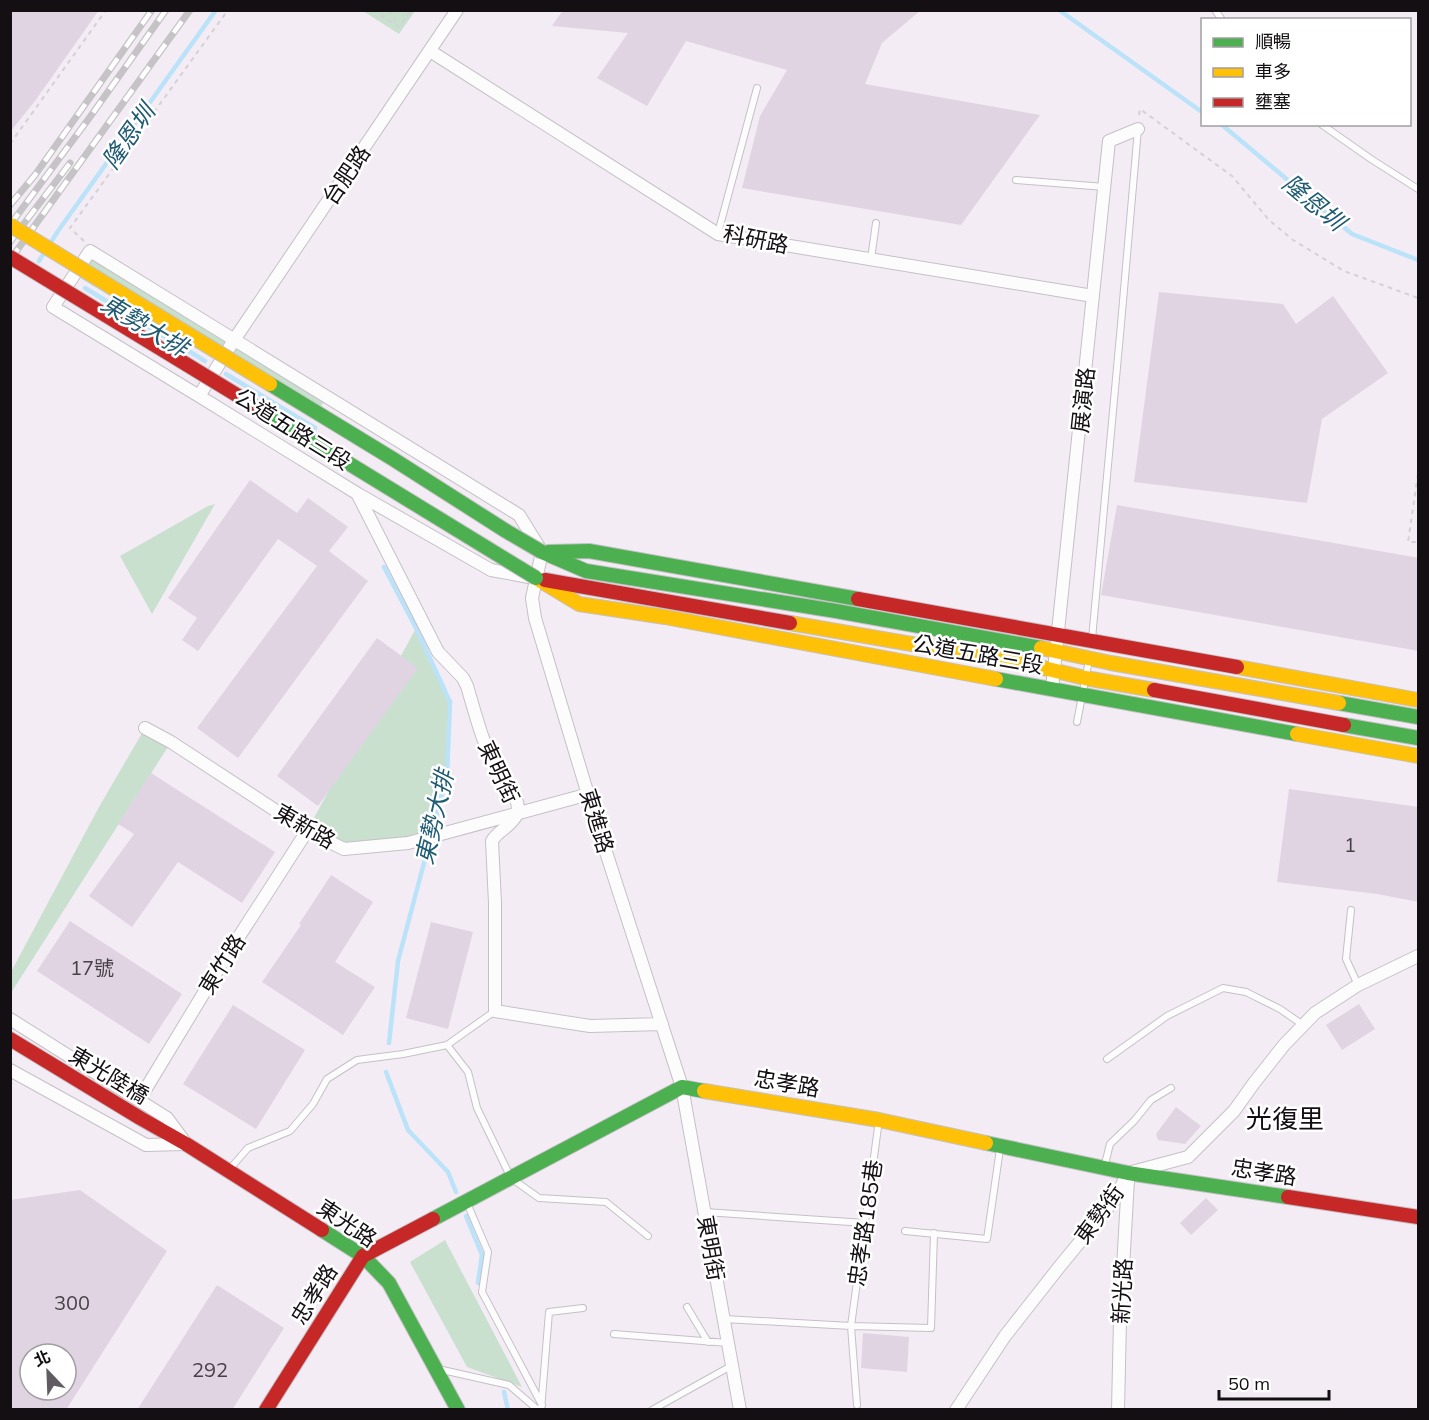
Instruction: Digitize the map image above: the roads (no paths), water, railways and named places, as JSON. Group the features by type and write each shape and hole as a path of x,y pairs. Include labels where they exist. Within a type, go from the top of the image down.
{"street":[{"name":"台肥路","path":"200,396 234,340 457,10"},
{"name":"科研路","path":"430,51 718,234 1094,296"},
{"name":"展演路","path":"1052,689 1109,141 1137,129"},
{"name":"公道五路三段","path":"10,225 393,459 506,531 542,552 586,571 1030,645 1089,658 1419,717"},
{"name":"公道五路三段","path":"542,552 519,515 90,251 53,307 358,494 491,570 1015,662 1085,678 1419,738"},
{"name":"公道五路三段","path":"10,257 579,604 665,617 1419,756"},
{"name":"東明街","path":"358,494 438,652 463,678 483,741 517,802 517,814 492,841 495,903 495,1011"},
{"name":"公道五路三段","path":"542,552 589,551 1419,700"},
{"name":"東進路","path":"542,552 532,598 535,618 682,1087"},
{"name":"東新路","path":"145,728 171,742 307,831 344,849 408,843 589,794"},
{"name":"東竹路","path":"139,1100 222,963 307,831"},
{"name":"東勢街","path":"956,1410 1005,1336 1115,1199 1128,1173 1188,1157 1234,1111 1284,1045 1315,1012 1358,986 1419,956"},
{"path":"495,1011 590,1026 662,1024"},
{"name":"東光路","path":"10,1019 167,1118 186,1144 363,1256 389,1283 458,1410"},
{"name":"東光陸橋","path":"10,1039 186,1144"},
{"path":"10,1070 146,1145 186,1144"},
{"name":"東明街","path":"682,1087 740,1410"},
{"name":"忠孝路","path":"266,1410 363,1256 682,1087 879,1120 1128,1173 1419,1217"},
{"name":"新光路","path":"1118,1410 1128,1173"}],"lane":[{"path":"718,234 756,88"},
{"path":"1324,126 1353,148 1419,189"},
{"path":"1077,722 1092,642 1137,129"},
{"path":"1016,180 1105,187"},
{"path":"871,259 876,222"},
{"path":"1351,910 1346,960 1358,986"},
{"path":"1107,1059 1167,1016 1223,988 1246,992 1280,1009 1303,1025"},
{"path":"228,1171 248,1148 290,1131 312,1104 327,1079 357,1060 447,1045 495,1011"},
{"path":"447,1045 468,1072 477,1108 511,1178 539,1198 606,1202 648,1236"},
{"path":"1104,1168 1110,1144 1134,1121 1151,1100 1171,1088"},
{"name":"忠孝路185巷","path":"857,1405 851,1326 879,1120"},
{"path":"905,1231 987,1239 1000,1146"},
{"path":"466,1202 488,1252 482,1292 540,1408"},
{"path":"705,1212 865,1222"},
{"path":"723,1319 931,1328 934,1233"},
{"path":"687,1307 708,1342"},
{"path":"540,1408 549,1312 583,1308"},
{"path":"614,1334 728,1343"},
{"path":"652,1410 731,1366"},
{"path":"437,1369 509,1385 540,1408"}],"waterway":[{"name":"隆恩圳","path":"39,261 216,10"},
{"name":"隆恩圳","path":"1059,10 1201,111"},
{"name":"隆恩圳","path":"1223,126 1352,234 1418,260"},
{"name":"東勢大排","path":"85,288 205,361"},
{"name":"東勢大排","path":"226,374 315,428"},
{"name":"東勢大排","path":"384,567 416,628 450,702 447,776 398,961 389,1043"},
{"name":"東勢大排","path":"386,1072 408,1130 448,1172 456,1192"},
{"name":"東勢大排","path":"466,1216 482,1255 478,1283"},
{"name":"東勢大排","path":"504,1392 508,1410"}],"railway":[{"path":"10,205 35,175 152,10"},
{"path":"10,225 166,10"},
{"path":"10,260 190,10"},
{"path":"10,242 70,163"}],"district":[{"name":"光復里","path":"1285,1118"}]}
